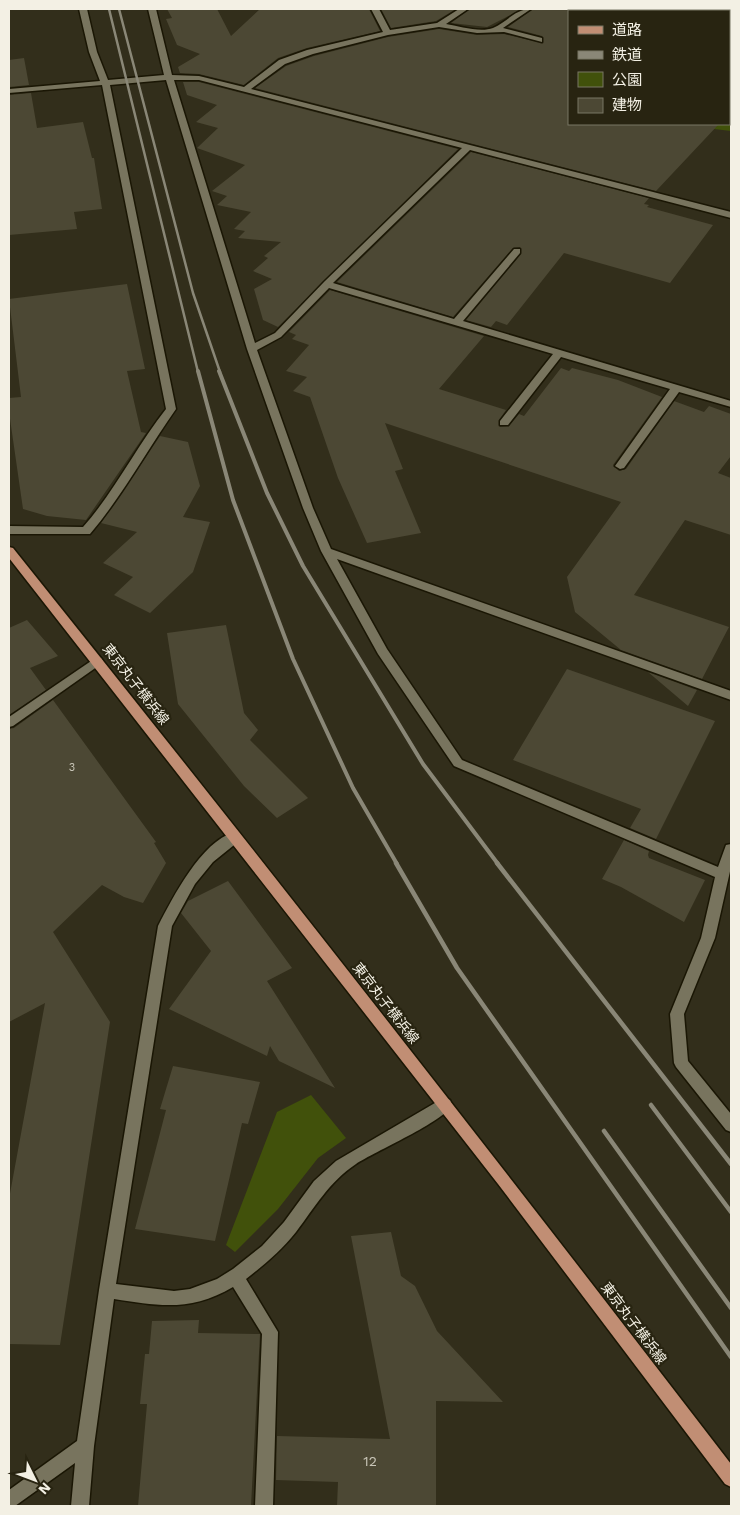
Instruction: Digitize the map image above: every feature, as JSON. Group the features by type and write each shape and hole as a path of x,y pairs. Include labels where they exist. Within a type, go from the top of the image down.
{"main road":[{"name":"東京丸子横浜線","path":"9,551 97,660 445,1105 731,1478"}],"street":[{"path":"9,530 86,531 99,517 152,432 171,409 104,82 93,52 83,9"},
{"path":"152,9 169,77 252,349 308,508 327,551 382,651 458,763 722,874"},
{"path":"375,9 388,34"},
{"path":"439,26 464,9"},
{"path":"496,29 527,9"},
{"path":"246,89 282,62 310,52 388,34 439,26 477,31 496,29 539,40"},
{"path":"9,91 169,77 199,78 731,215"},
{"path":"252,349 278,335 327,284 468,147"},
{"path":"456,322 517,251"},
{"path":"327,284 731,404"},
{"path":"504,423 559,353"},
{"path":"620,466 676,388"},
{"path":"327,551 731,696"},
{"path":"9,723 97,660"},
{"path":"80,1506 85,1446 107,1290 165,926 190,880 208,858 234,837"},
{"path":"731,848 722,874 708,938 677,1014 681,1063 731,1124"},
{"path":"107,1290 175,1299 207,1292 236,1278 265,1254 290,1227 308,1198 332,1174 363,1149 403,1131 445,1105"},
{"path":"236,1278 270,1332 264,1506"},
{"path":"9,1500 85,1446"}],"green space":[{"path":"731,9 731,131 714,129 704,125 730,125 730,10 653,10"},
{"path":"311,1095 346,1138 318,1158 278,1209 235,1252 226,1245 277,1112"}],"building":[{"path":"167,9 217,9 231,36 260,9 369,9 380,31 307,48 278,58 244,85 199,74 180,73 178,67 200,54 177,45 166,19 172,18"},
{"path":"381,9 456,9 436,21 391,28"},
{"path":"470,9 522,9 487,27 451,23"},
{"path":"533,9 569,9 568,125 718,125 656,191 255,88 286,66 314,56 388,37 439,29 477,35 504,34 543,43 542,36 508,27"},
{"path":"24,58 29,85 9,87 9,60"},
{"path":"183,82 199,82 458,149 278,327 263,320 254,289 272,279 253,271 268,258 264,256 281,242 238,238 245,231 234,229 251,212 217,205 227,196 212,191 245,165 197,148 218,128 196,122 217,105 187,95"},
{"path":"31,93 37,128 83,122 92,158 94,158 102,209 74,212 77,229 9,235 9,95"},
{"path":"471,152 649,198 644,204 649,205 647,207 713,225 670,283 564,253 507,325 496,321 491,327 466,320 521,254 520,247 513,248 453,317 337,282"},
{"path":"127,284 145,369 127,371 141,432 146,433 86,520 47,516 23,509 9,412 9,398 21,397 9,299"},
{"path":"330,290 484,336 439,389 506,410 499,420 500,427 509,426 519,414 524,416 561,368 569,371 572,368 618,380 662,397 613,465 619,471 626,469 674,401 704,412 709,406 731,414 731,456 718,473 731,478 731,535 685,520 634,595 729,627 702,679 621,650 575,612 567,577 621,502 385,423 403,469 395,471 421,533 367,543 338,478 310,397 293,391 307,377 286,371 309,345 292,339 296,335 289,332"},
{"path":"160,436 188,442 200,486 183,517 210,522 193,572 150,613 114,595 133,577 103,563 137,532 101,523"},
{"path":"27,620 58,656 30,668 46,690 9,715 9,628"},
{"path":"226,625 244,713 258,730 250,740 308,798 277,818 244,786 178,704 167,633"},
{"path":"567,669 715,721 656,839 630,828 641,809 513,760"},
{"path":"648,672 697,690 688,706"},
{"path":"53,700 156,842 154,843 166,863 143,903 124,897 102,885 53,932 110,1022 60,1345 9,1344 9,1199 45,1003 9,1022 9,729 14,728"},
{"path":"624,840 649,851 649,858 705,880 684,922 621,887 602,879"},
{"path":"228,881 292,968 267,981 335,1088 279,1061 270,1046 267,1056 169,1009 211,951 181,913 188,901"},
{"path":"173,1066 260,1082 248,1124 242,1123 215,1241 135,1229 166,1110 160,1109"},
{"path":"391,1232 401,1276 415,1286 437,1331 503,1402 436,1401 436,1506 337,1506 338,1482 276,1480 277,1436 390,1439 351,1236"},
{"path":"199,1320 198,1333 260,1334 251,1506 138,1506 147,1404 140,1404 145,1354 149,1354 152,1321"}],"railway":[{"path":"109,9 198,372"},
{"path":"119,9 193,293 220,372"},
{"path":"198,371 233,500 293,659 353,788 397,864"},
{"path":"219,371 267,493 303,566 423,764 498,864"},
{"path":"396,863 457,968 731,1357"},
{"path":"497,863 731,1164"},
{"path":"651,1105 731,1212"},
{"path":"604,1131 731,1308"}]}
